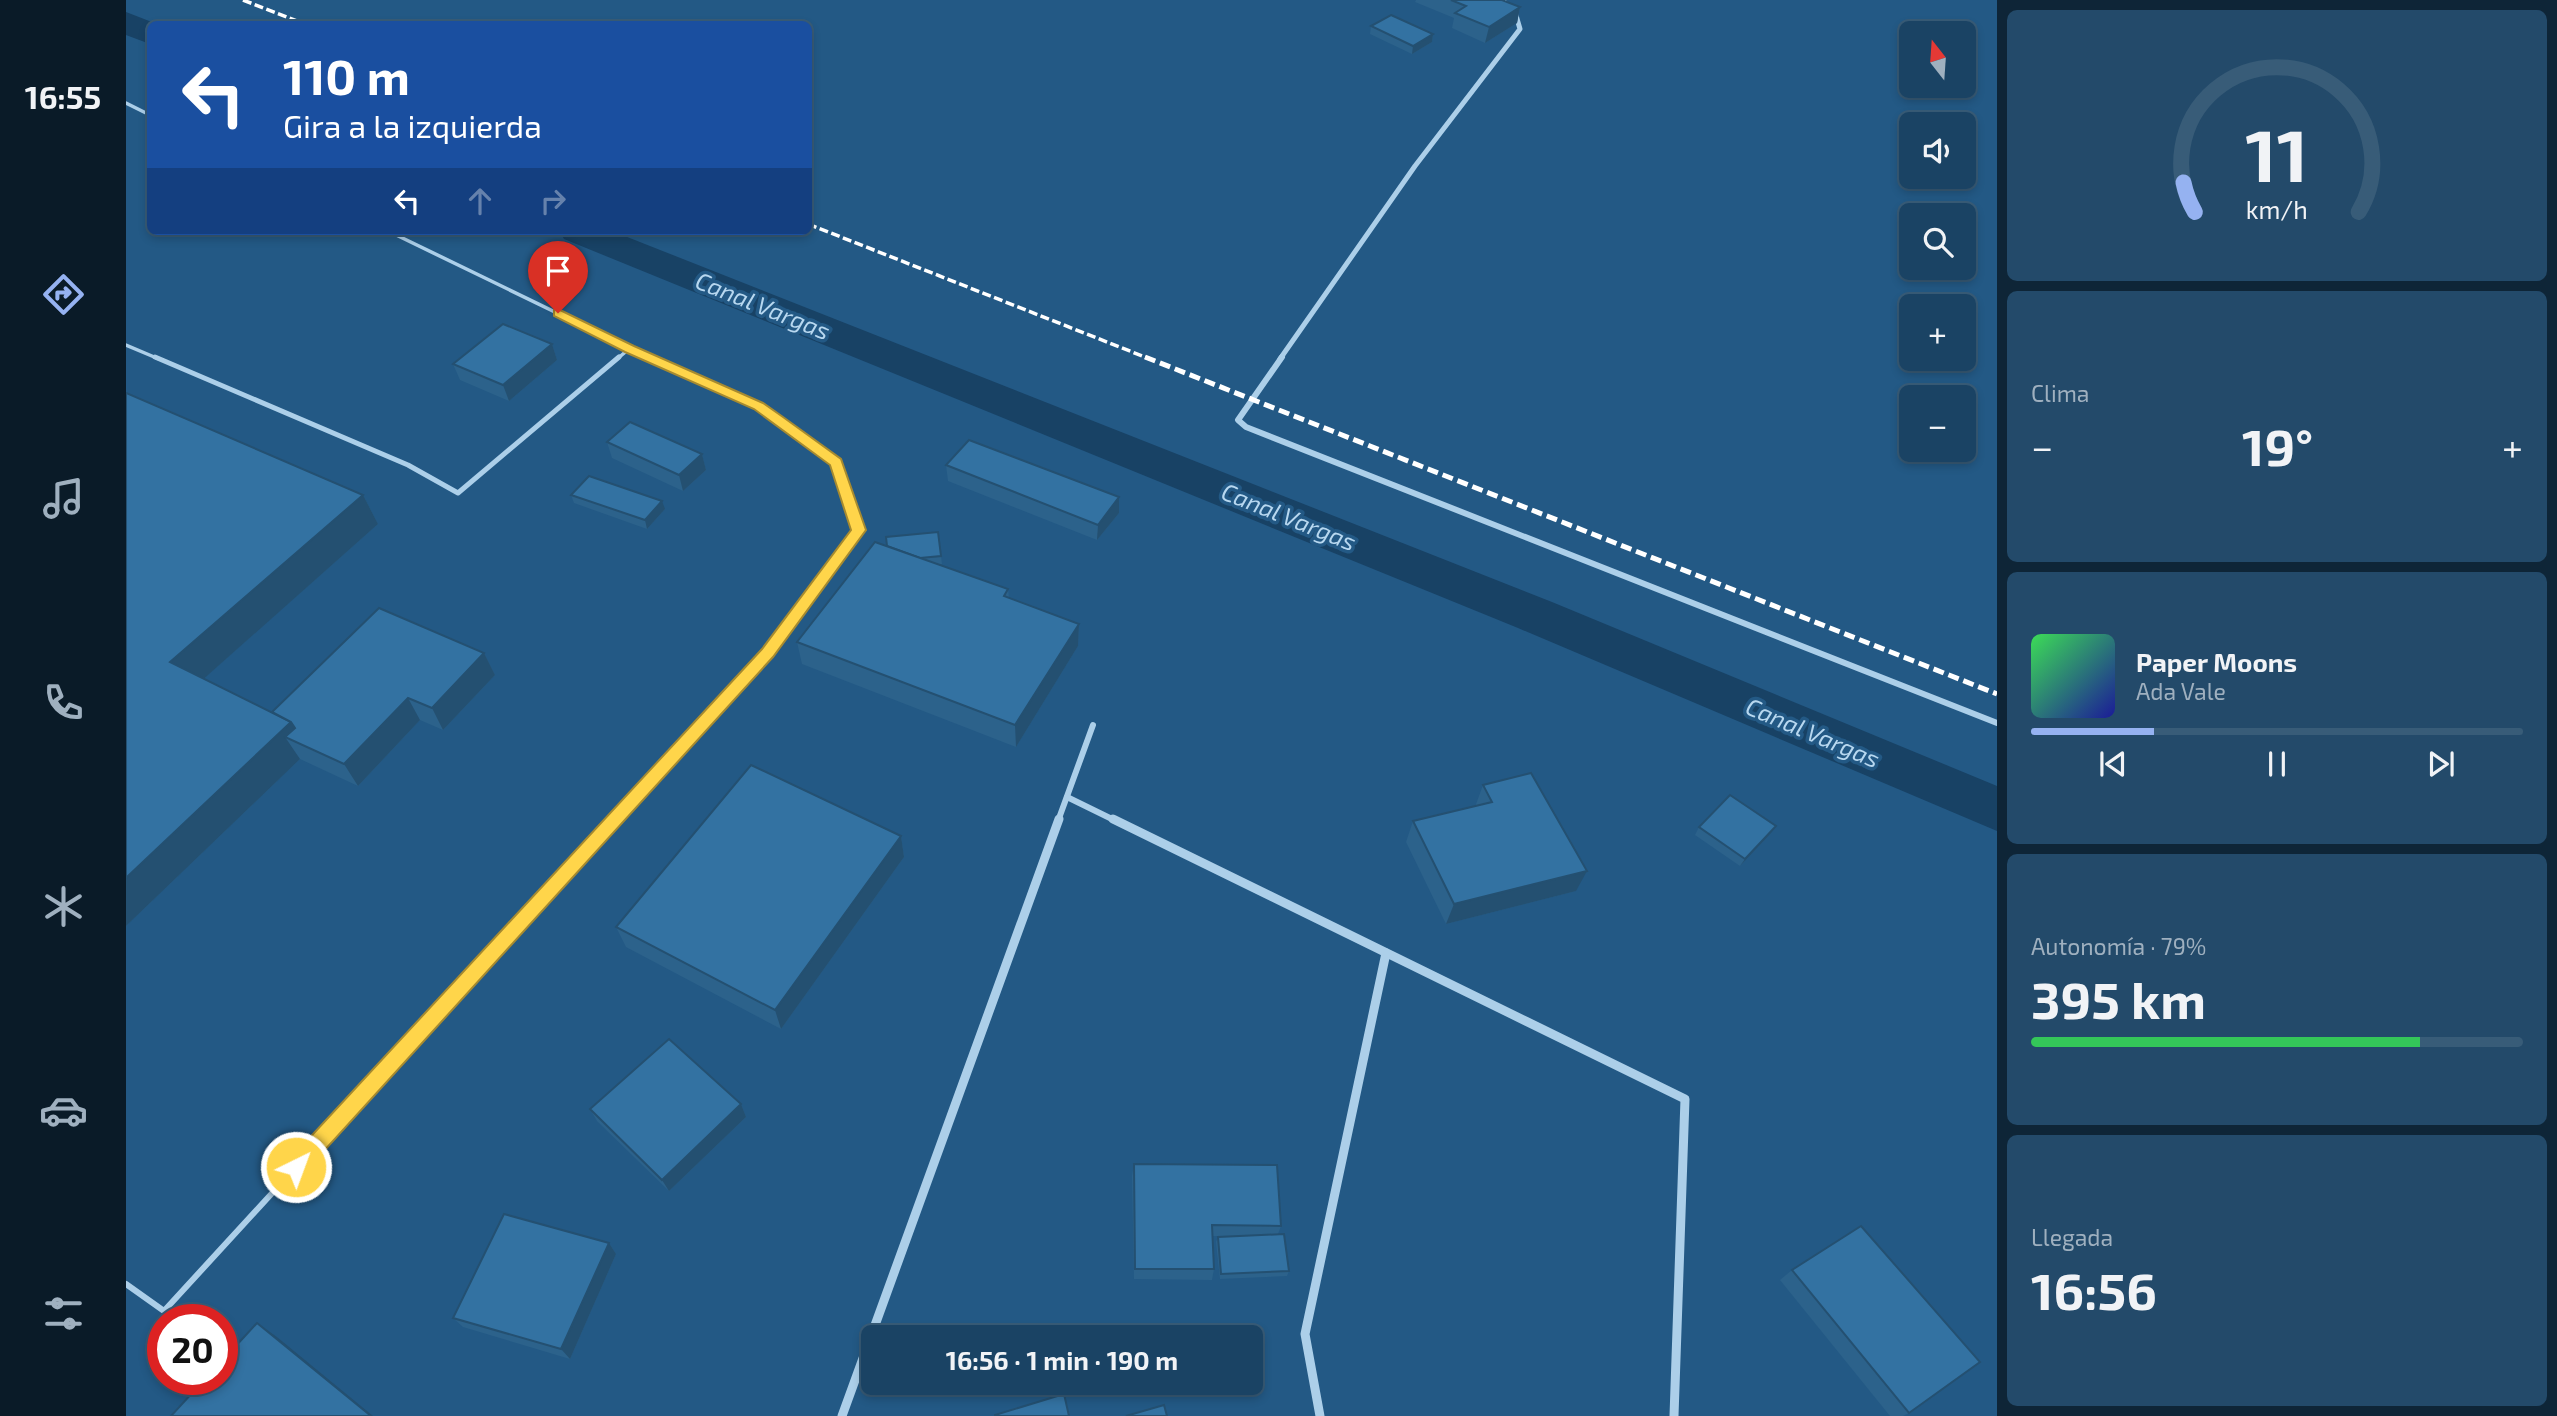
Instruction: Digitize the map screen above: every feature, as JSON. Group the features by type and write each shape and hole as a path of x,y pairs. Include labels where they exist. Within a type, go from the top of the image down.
{"street":[{"path":"1502,0 1513,7 1519,16 1520,29 1415,166 1238,420 1246,428 1271,439 1997,723"},
{"path":"842,1416 1093,725"},
{"path":"1067,797 1685,1099 1674,1416"},
{"path":"1320,1416 1305,1334 1386,953"}],"lane":[{"path":"126,103 147,114"},
{"path":"126,1284 164,1311 768,653 859,530 836,462 759,406 629,349 487,277 397,235"},
{"path":"126,345 408,465 458,492 629,349"}],"building":[{"path":"1451,0 1502,0 1520,7 1489,27 1455,13 1466,6"},
{"path":"1391,15 1433,34 1413,46 1371,26"},
{"path":"503,324 552,344 503,385 453,364"},
{"path":"126,393 363,495 170,662 291,722 126,878"},
{"path":"630,422 702,454 679,475 607,442"},
{"path":"969,440 1119,497 1098,525 946,465"},
{"path":"589,476 662,501 645,520 571,495"},
{"path":"938,532 941,556 920,558 887,546 886,537"},
{"path":"875,542 1008,589 1004,596 1079,624 1015,725 797,642"},
{"path":"379,608 484,653 432,708 408,698 344,764 285,737 295,728 291,722 272,712"},
{"path":"751,765 901,836 775,1010 616,927"},
{"path":"1531,773 1587,871 1454,904 1413,821 1492,802 1483,785"},
{"path":"1730,795 1776,826 1745,859 1699,827"},
{"path":"669,1039 741,1104 662,1180 590,1109"},
{"path":"1134,1164 1277,1165 1281,1226 1212,1225 1214,1269 1135,1269"},
{"path":"504,1214 609,1243 561,1349 453,1318"},
{"path":"1861,1226 1980,1362 1909,1413 1792,1270"},
{"path":"1284,1234 1289,1271 1221,1274 1218,1237"},
{"path":"257,1323 371,1416 171,1416 190,1395 238,1395 238,1344"},
{"path":"1064,1395 1069,1416 995,1416"},
{"path":"1164,1405 1167,1416 1126,1416"}],"waterway":[{"name":"Canal Vargas","path":"126,22 147,32"},
{"name":"Canal Vargas","path":"588,235 1535,615 1997,809"}],"railway":[{"path":"243,0 297,21"},
{"path":"812,226 1150,359"},
{"path":"1145,357 1997,694"}],"route":[{"path":"296,1167 768,653 859,530 836,462 759,406 629,349 558,313"}]}
